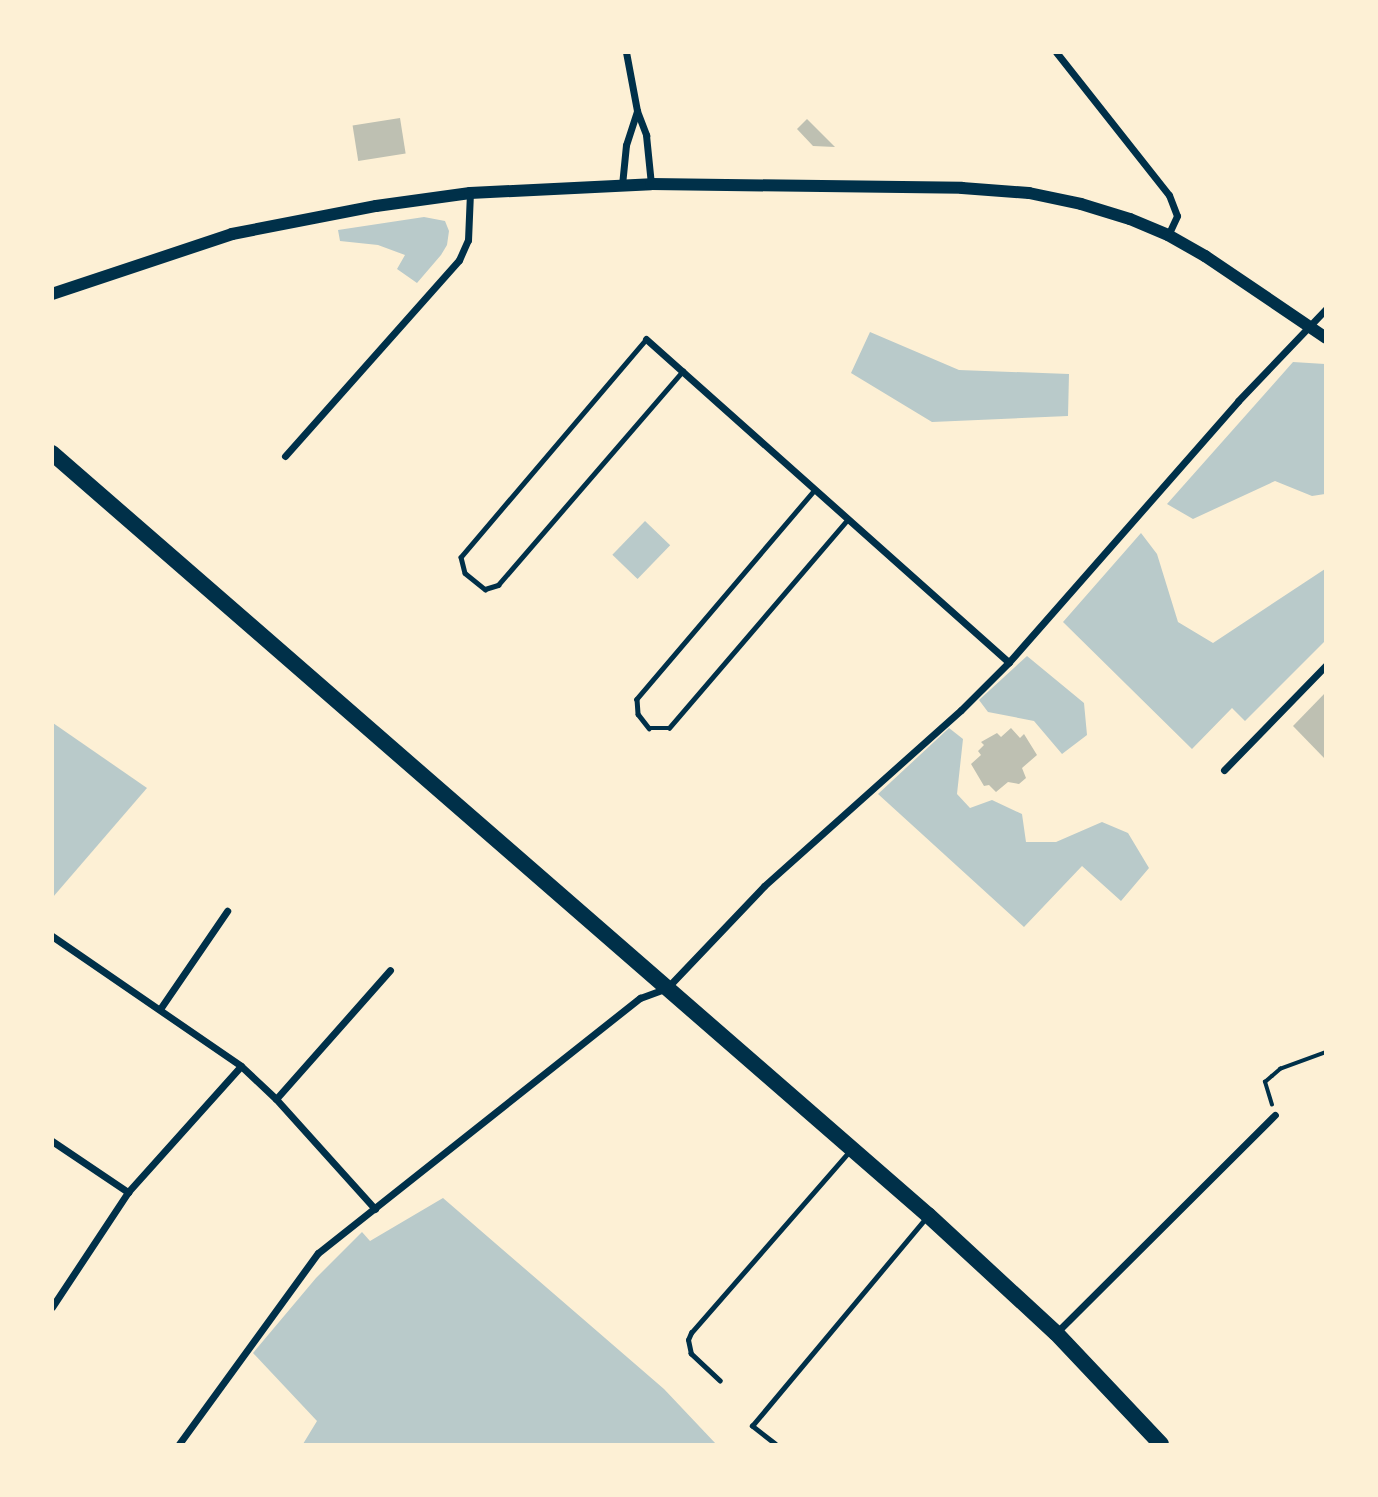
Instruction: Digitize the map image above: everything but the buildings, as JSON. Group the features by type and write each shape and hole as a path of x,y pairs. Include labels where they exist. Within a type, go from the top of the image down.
{"main road":[{"path":"52,453 928,1215 1056,1333 1161,1444"}],"street":[{"path":"626,52 637,111 646,135 651,184"},
{"path":"1056,52 1170,195 1177,216 1168,235"},
{"path":"622,185 626,145 637,111"},
{"path":"52,294 232,234 376,206 470,193 651,184 962,188 1028,193 1081,204 1168,235 1241,278 1325,338"},
{"path":"285,456 459,260 468,240 470,193"},
{"path":"179,1444 318,1253 640,998 667,988 764,886 923,745 1009,662 1325,309"},
{"path":"646,339 1009,662"},
{"path":"1224,770 1325,666"},
{"path":"160,1009 227,911"},
{"path":"52,936 240,1066 276,1099 375,1209"},
{"path":"276,1099 390,970"},
{"path":"52,1307 128,1192 240,1066"},
{"path":"1056,1333 1275,1115"},
{"path":"52,1141 128,1192"}],"lane":[{"path":"646,339 461,557 466,573 485,589 498,585 683,371"},
{"path":"815,489 637,699 638,714 649,727 668,728 848,519"},
{"path":"720,1381 691,1354 688,1340 691,1333 852,1148"},
{"path":"775,1444 752,1426 928,1215"}],"path":[{"path":"1275,1115 1265,1082 1280,1069 1325,1052"}],"shaded area":[{"path":"424,217 445,221 449,231 447,245 441,255 417,283 397,269 405,255 378,245 340,241 338,230"},
{"path":"870,332 959,370 1069,374 1068,416 932,422 851,373"},
{"path":"1293,362 1325,364 1325,494 1312,496 1275,481 1193,519 1167,504"},
{"path":"645,521 670,545 638,579 612,555"},
{"path":"1141,533 1157,554 1178,622 1213,643 1325,569 1325,641 1245,721 1232,708 1192,749 1063,622"},
{"path":"1027,656 1084,703 1087,735 1062,754 1034,721 988,712 979,700"},
{"path":"53,723 147,788 53,897"},
{"path":"949,728 963,739 957,794 970,808 992,800 1022,814 1026,842 1056,842 1102,822 1128,833 1149,868 1121,901 1082,866 1024,927 878,794"},
{"path":"443,1198 664,1389 716,1444 303,1444 317,1421 253,1353 316,1278 362,1232 370,1241"}]}
